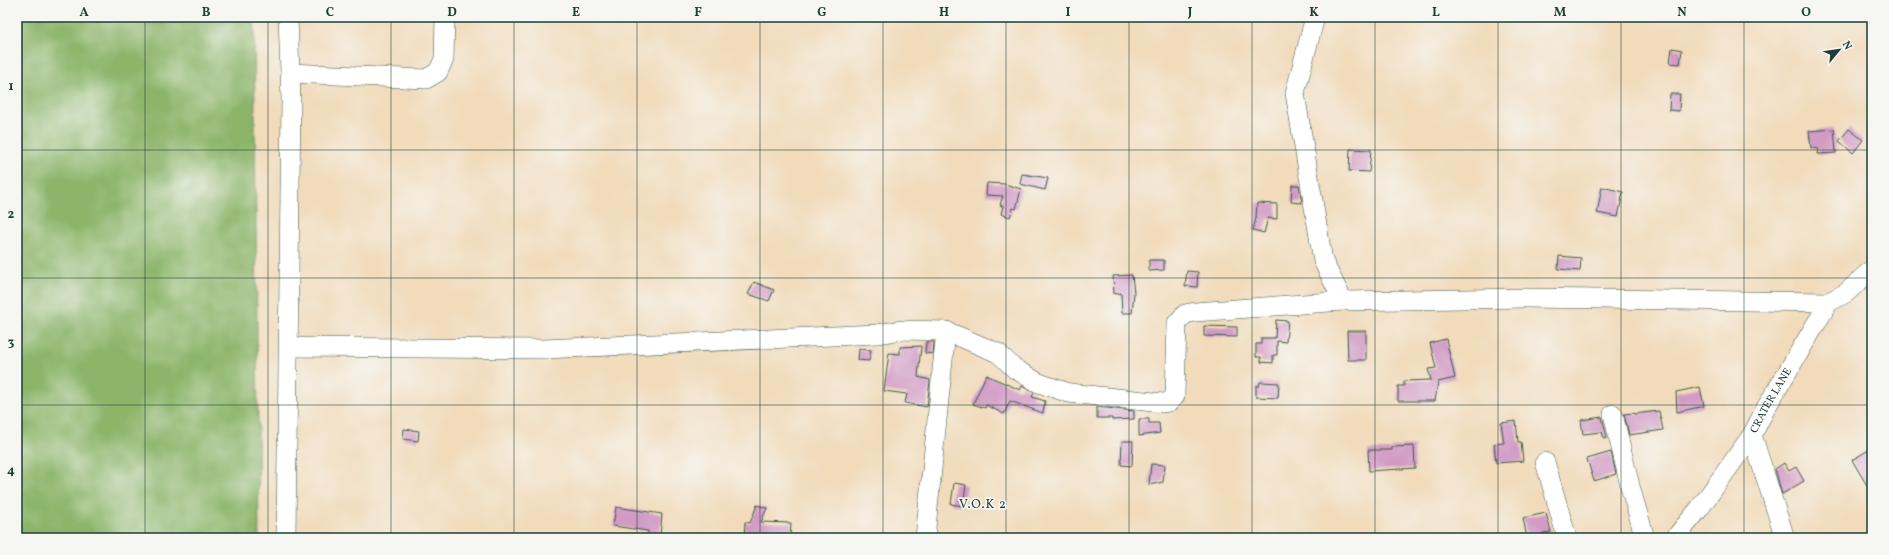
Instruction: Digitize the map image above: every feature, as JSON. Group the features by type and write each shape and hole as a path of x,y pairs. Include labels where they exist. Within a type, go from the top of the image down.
{"street":[{"path":"286,538 289,347 290,73 288,17"},
{"path":"290,73 426,79 438,72 444,59 445,17"},
{"path":"1315,17 1296,93 1323,262 1343,302"},
{"path":"289,347 544,349 877,334 903,330 946,331 998,353 1015,369 1040,383 1069,393 1163,403 1169,402 1175,396 1177,322 1185,314 1343,302 1525,298 1829,302 1846,293 1872,269"},
{"name":"CRATER LANE","path":"1675,538 1703,503 1752,435 1767,406 1829,302"},
{"path":"925,538 946,331"},
{"path":"1613,414 1631,490 1645,538"},
{"path":"1752,435 1784,538"},
{"path":"1545,462 1567,538"}],"green space":[{"path":"17,17 254,17 259,538 17,538"}],"building":[{"path":"1672,48 1682,50 1680,64 1670,63"},
{"path":"1670,94 1680,94 1679,111 1669,110"},
{"path":"1834,129 1836,153 1818,154 1819,149 1811,148 1809,131"},
{"path":"1849,129 1863,140 1853,153 1839,141"},
{"path":"1350,149 1371,150 1369,172 1349,171"},
{"path":"1022,174 1048,178 1045,190 1020,184"},
{"path":"987,183 1005,184 1021,189 1016,209 1013,208 1010,217 1001,214 1003,206 1000,205 1003,196 986,195"},
{"path":"1292,185 1299,185 1302,203 1291,202"},
{"path":"1602,187 1623,192 1618,217 1597,213"},
{"path":"1257,203 1277,204 1277,219 1268,218 1264,233 1253,230 1256,218"},
{"path":"1559,256 1581,258 1580,271 1558,269"},
{"path":"1149,260 1164,260 1164,270 1149,271"},
{"path":"1187,271 1198,272 1197,287 1185,286"},
{"path":"1132,275 1134,293 1132,313 1122,313 1121,293 1114,294 1113,276"},
{"path":"754,282 774,290 769,301 748,294"},
{"path":"1276,320 1288,321 1286,342 1277,341 1277,355 1273,355 1273,363 1261,362 1261,357 1256,357 1256,344 1261,344 1261,338 1275,338"},
{"path":"1204,326 1237,327 1237,337 1204,336"},
{"path":"1347,331 1366,331 1366,360 1348,360"},
{"path":"1446,339 1455,378 1438,382 1435,401 1398,401 1398,386 1404,386 1404,381 1431,380 1428,369 1436,368 1430,343"},
{"path":"926,342 934,342 933,354 925,353"},
{"path":"921,346 918,377 930,380 927,407 905,403 907,394 884,391 889,353 900,354 900,347"},
{"path":"859,349 871,350 869,361 858,360"},
{"path":"986,375 1020,390 1022,386 1034,393 1032,397 1045,401 1043,413 1010,401 1004,414 986,405 985,408 973,404"},
{"path":"1260,382 1279,383 1278,398 1256,397 1256,386 1259,386"},
{"path":"1700,387 1704,406 1677,412 1676,392"},
{"path":"1097,407 1134,411 1134,419 1112,420 1112,418 1097,418"},
{"path":"1659,411 1663,430 1629,435 1624,414"},
{"path":"1602,417 1607,438 1604,439 1602,432 1583,434 1581,420"},
{"path":"1139,419 1149,419 1149,423 1159,423 1160,433 1139,436"},
{"path":"1516,421 1518,442 1521,442 1523,461 1496,463 1494,444 1504,443 1501,423"},
{"path":"404,429 419,431 418,441 403,439"},
{"path":"1122,441 1133,441 1132,466 1121,465"},
{"path":"1414,446 1415,468 1369,471 1368,450 1392,450 1392,447"},
{"path":"1872,448 1872,494 1852,460"},
{"path":"1611,452 1616,474 1594,481 1587,459"},
{"path":"1784,463 1789,471 1796,467 1804,481 1782,494 1775,469"},
{"path":"1151,464 1165,465 1163,482 1149,485"},
{"path":"954,483 966,485 963,506 951,504"},
{"path":"757,505 767,508 761,522 791,523 790,538 744,538 745,522 750,523"},
{"path":"616,507 662,514 660,538 648,538 648,531 613,526"},
{"path":"1546,513 1551,532 1543,533 1544,538 1527,538 1523,518"}],"district":[{"name":"V.O.K 2","path":"983,505"}]}
